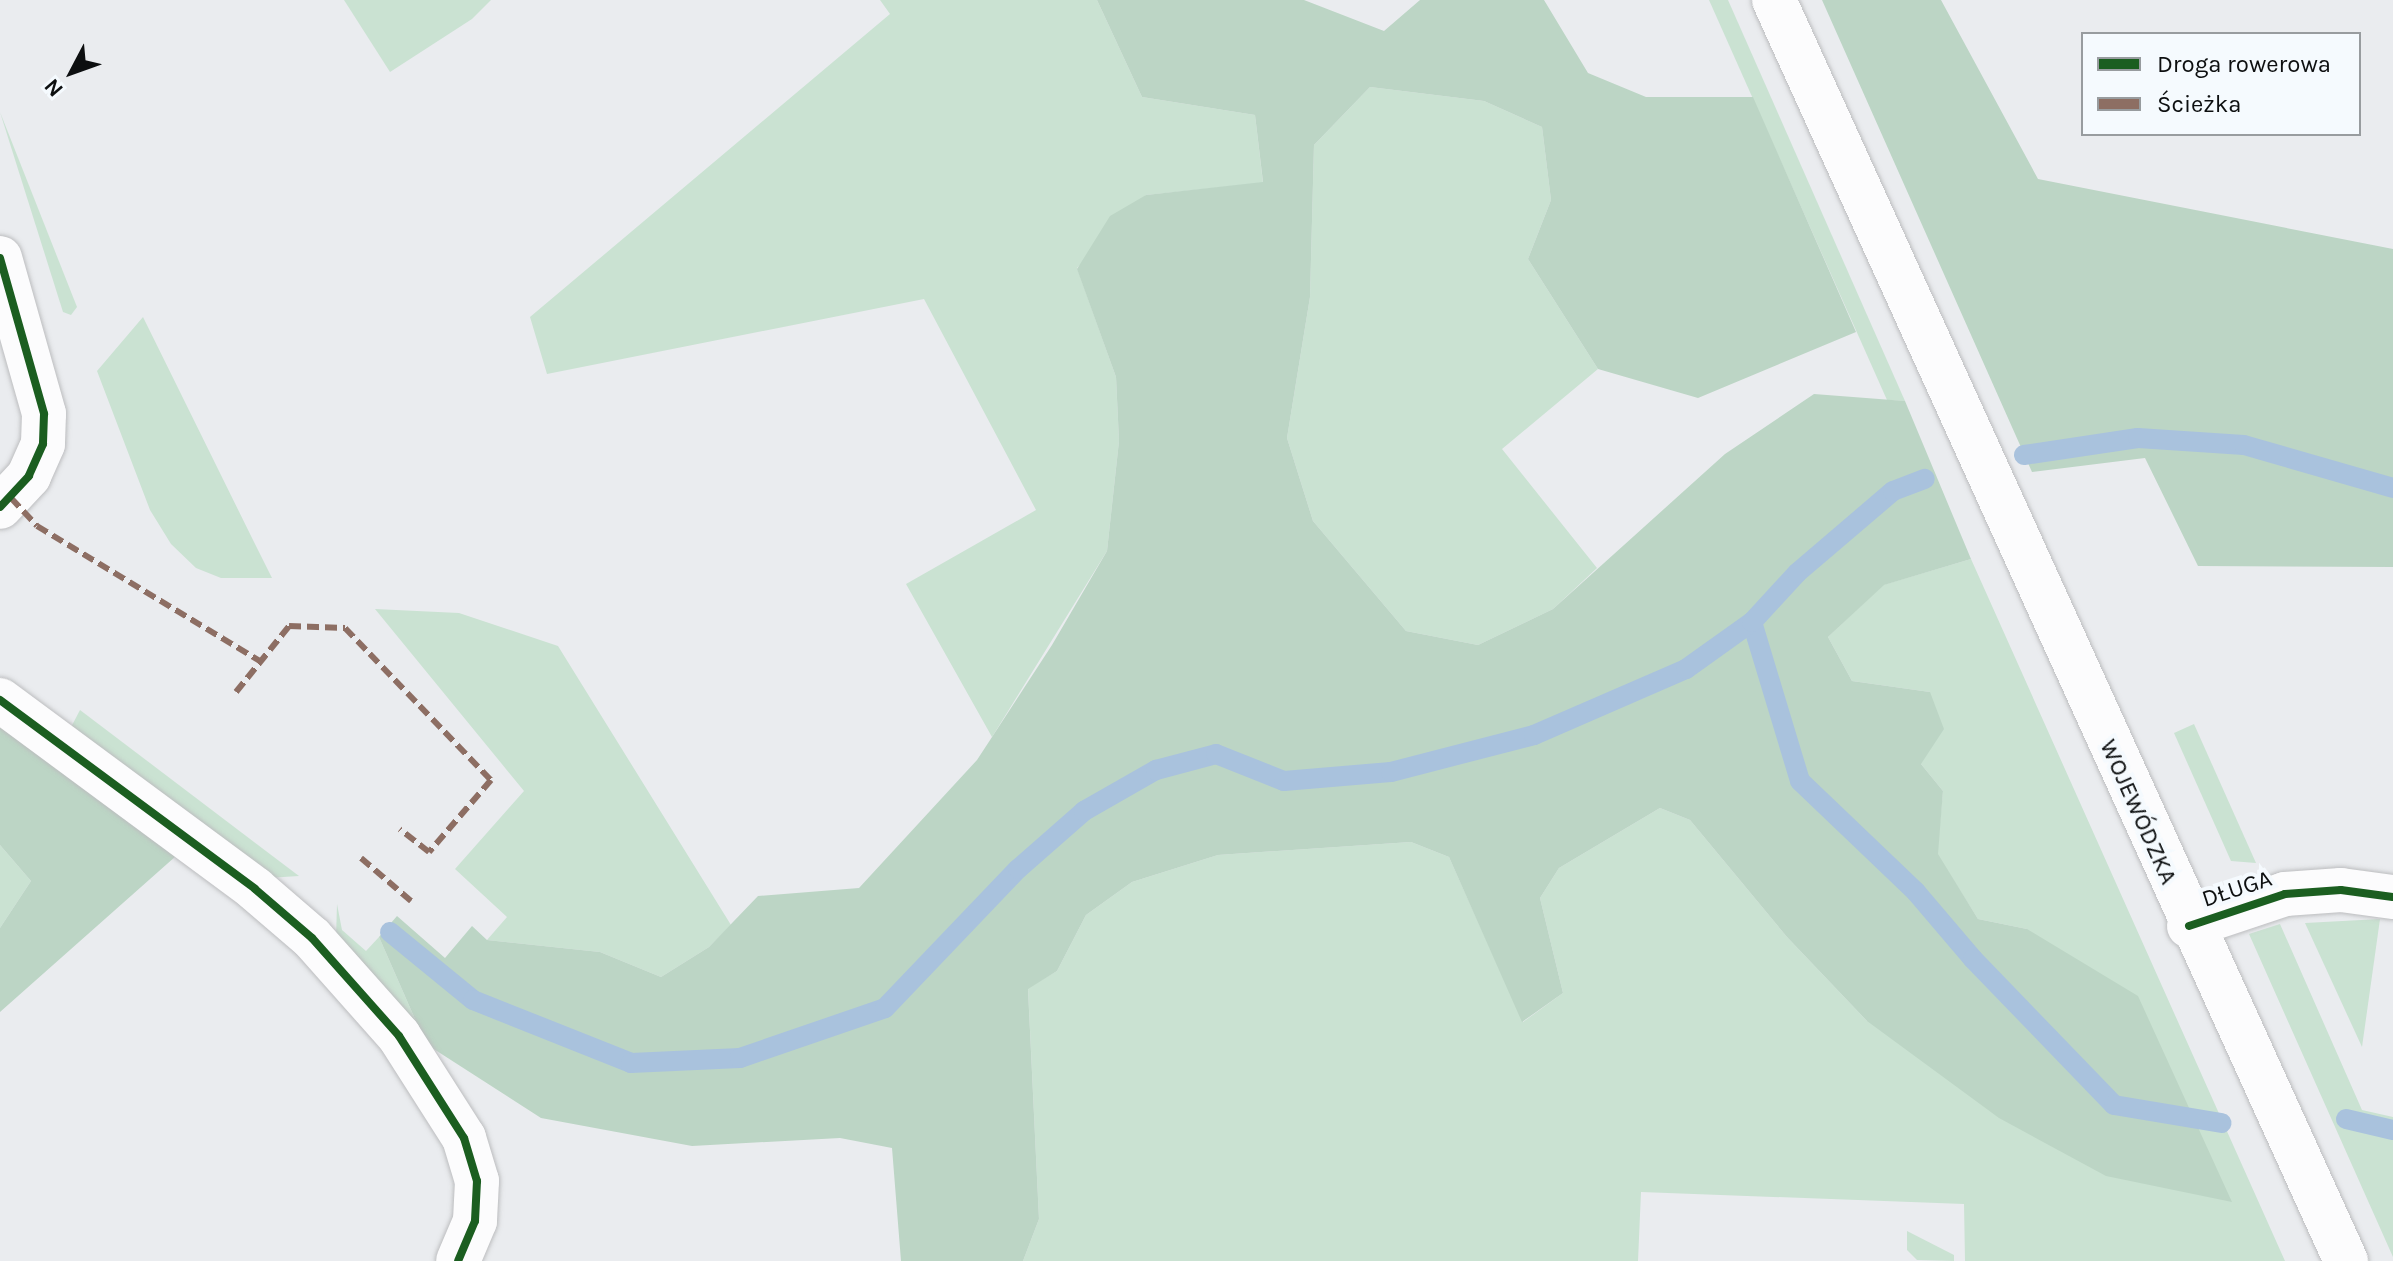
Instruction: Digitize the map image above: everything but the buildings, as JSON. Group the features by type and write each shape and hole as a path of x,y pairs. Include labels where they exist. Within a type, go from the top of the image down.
{"main road":[{"name":"WOJEWÓDZKA","path":"1774,0 2189,926 2346,1261"},
{"path":"0,258 44,414 43,444 29,476 0,507"},
{"path":"0,700 255,889 312,938 399,1036 464,1138 477,1181 475,1221 458,1261"},
{"name":"DŁUGA","path":"2189,926 2285,894 2341,890 2393,897"}],"green space":[{"path":"344,0 491,0 472,19 390,72"},
{"path":"880,0 1097,0 1142,97 1255,115 1263,183 1146,195 1077,268 1116,377 1119,441 1107,551 992,737 906,584 1036,510 924,299 547,374 530,317 890,14"},
{"path":"1097,0 1304,0 1384,31 1420,0 1544,0 1588,73 1646,97 1753,97 1856,332 1698,398 1598,369 1528,259 1551,200 1542,127 1484,101 1370,87 1314,145 1310,297 1287,438 1313,521 1406,631 1478,645 1553,609 1725,454 1814,394 1905,401 1971,559 1884,585 1828,637 1852,681 1930,692 1944,729 1921,764 1943,791 1938,854 1978,919 2027,929 2138,996 2232,1202 2106,1176 1999,1118 1867,1021 1787,937 1690,820 1660,808 1559,868 1540,898 1563,993 1522,1022 1449,857 1411,842 1218,855 1132,882 1086,915 1057,971 1028,989 1039,1219 1023,1261 901,1261 892,1148 840,1138 692,1146 541,1118 426,1044 379,937 397,916 445,958 472,926 487,940 600,952 661,977 709,947 758,896 859,888 977,760 1052,645 1107,551 1119,441 1116,377 1077,269 1110,216 1146,195 1263,182 1255,115 1142,97"},
{"path":"1709,0 1728,0 1905,401 1887,400"},
{"path":"1822,0 1941,0 2038,179 2393,249 2393,567 2198,566 2145,458 2032,472"},
{"path":"1370,87 1484,101 1542,127 1551,200 1528,259 1598,369 1502,449 1597,568 1553,609 1478,645 1406,631 1313,521 1287,438 1310,297 1314,145"},
{"path":"0,112 77,307 71,315 63,312"},
{"path":"143,317 272,578 221,578 196,568 171,544 150,510 97,371"},
{"path":"1971,559 2285,1261 1965,1261 1964,1204 1641,1192 1638,1261 1023,1261 1039,1219 1028,988 1057,971 1086,915 1132,882 1218,855 1411,842 1449,857 1523,1022 1563,993 1540,898 1559,868 1660,808 1690,820 1787,937 1867,1021 2027,929 1978,919 1937,854 1943,791 1921,764 1930,692 1852,681 1828,637 1883,585"},
{"path":"375,609 459,613 558,646 731,925 709,947 661,977 600,952 487,940 507,917 455,869 524,791"},
{"path":"80,710 299,876 267,878 68,733"},
{"path":"0,724 176,856 0,1012 0,928 31,881 0,845"},
{"path":"2194,724 2256,863 2231,861 2174,733"},
{"path":"0,845 31,881 0,928"},
{"path":"337,904 342,930 366,951 379,937 426,1044 336,938"},
{"path":"2380,919 2362,1047 2305,923"},
{"path":"2280,924 2362,1110 2393,1117 2393,1257 2249,934"},
{"path":"1907,1231 1954,1255 1954,1261 1917,1260 1907,1250"}],"waterway":[{"path":"2024,455 2138,438 2244,445 2393,488"},
{"path":"390,932 473,1000 631,1063 740,1058 885,1008 1018,869 1084,811 1156,770 1216,754 1284,781 1391,772 1534,735 1686,669 1752,622 1797,573 1893,491 1925,479"},
{"path":"1752,622 1800,781 1916,892 1973,959 2114,1105 2222,1123"},
{"path":"2346,1119 2393,1130"}],"marked path":[{"path":"11,498 37,526 260,661"},
{"path":"236,692 289,626 345,628 491,780 429,852 400,829"},
{"path":"361,858 411,901"}],"cycle path":[{"path":"0,258 44,414 43,444 29,476 0,507"},
{"path":"0,700 255,889 312,938 399,1036 464,1138 477,1181 475,1221 458,1261"},
{"path":"2189,926 2285,894 2341,890 2393,897"}]}
